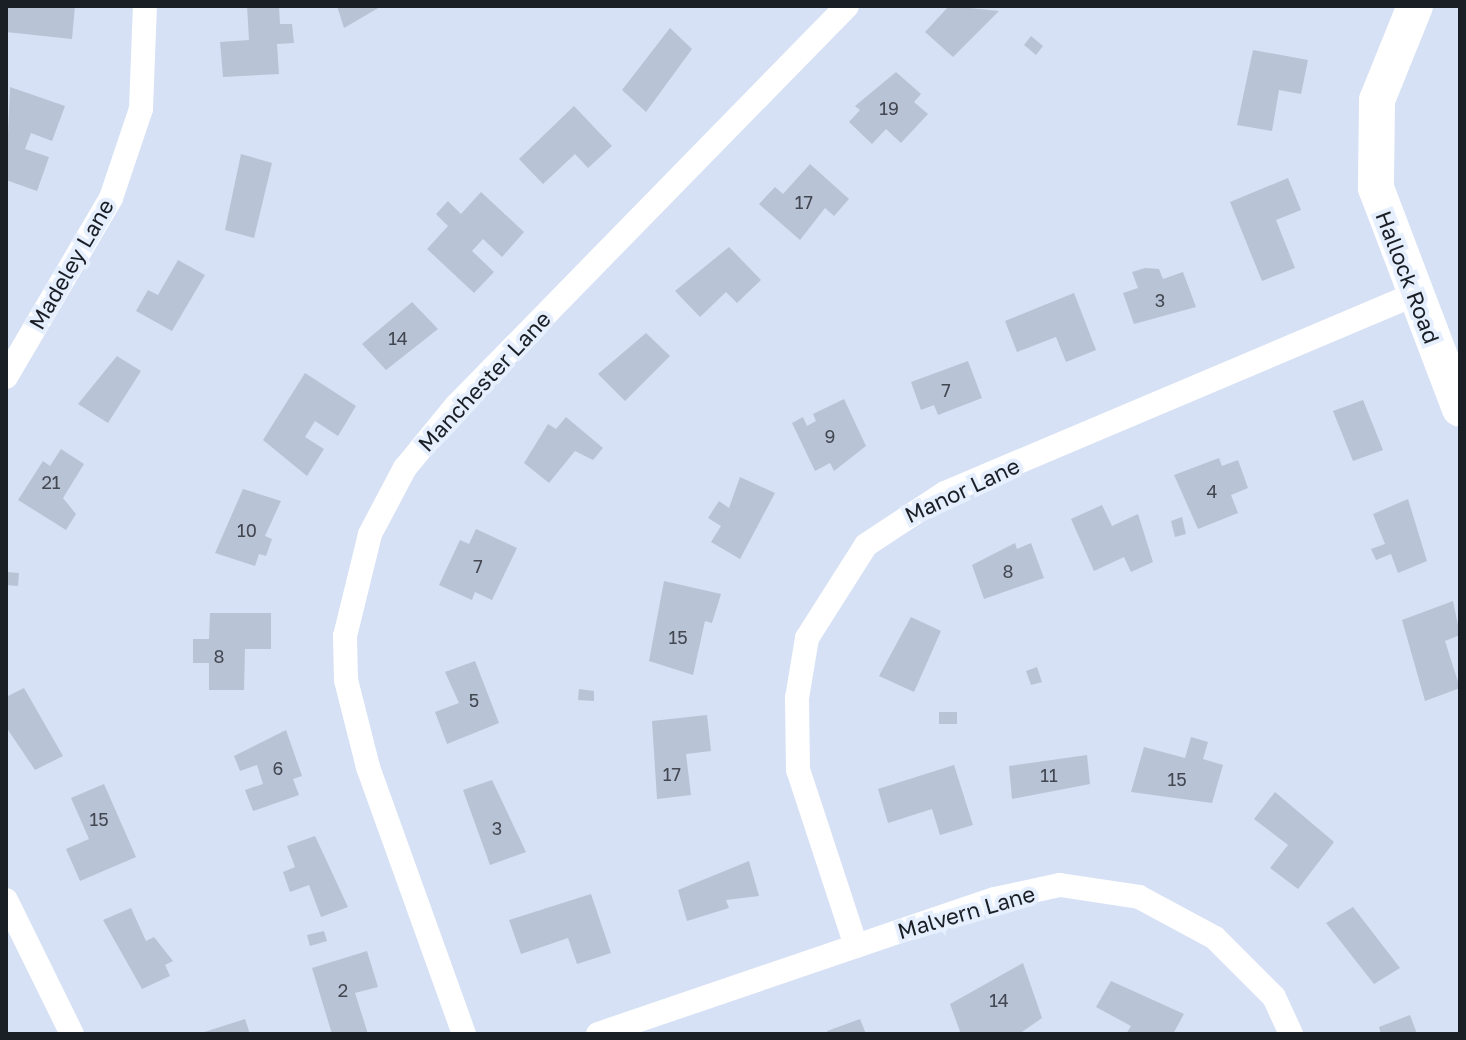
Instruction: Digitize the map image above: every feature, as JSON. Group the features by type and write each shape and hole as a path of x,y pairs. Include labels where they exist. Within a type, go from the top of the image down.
{"street":[{"name":"Madeley Lane","path":"6,377 111,198 141,109 145,6"},
{"name":"Manchester Lane","path":"464,1034 368,767 346,680 345,636 370,534 405,468 456,406 847,6"},
{"name":"Hallock Road","path":"1415,6 1383,77 1372,144 1380,209 1460,409"},
{"name":"Manor Lane","path":"856,946 798,770 797,698 807,638 866,545 945,493 1413,295"},
{"name":"Malvern Lane","path":"598,1034 995,899 1060,885 1110,889 1215,938 1274,997 1291,1034"},
{"path":"6,900 72,1034"}],"building":[{"path":"6,6 75,6 72,39 6,32"},
{"path":"247,6 279,6 280,24 292,24 294,43 277,44 279,74 223,77 220,42 249,40"},
{"path":"337,6 380,6 380,7 344,28"},
{"path":"949,6 999,11 953,57 925,32"},
{"path":"670,28 692,49 646,112 622,90"},
{"path":"1031,36 1043,46 1036,55 1024,45"},
{"path":"1253,50 1308,60 1301,94 1279,90 1272,131 1237,125"},
{"path":"896,72 921,94 914,102 928,114 901,143 886,129 872,144 849,122 860,110 855,106"},
{"path":"10,87 65,106 52,141 31,133 25,149 49,157 37,191 6,180"},
{"path":"574,106 612,146 588,168 575,154 543,184 519,159"},
{"path":"241,154 272,163 254,238 225,230"},
{"path":"810,164 849,199 834,216 825,208 800,240 759,204 775,187 783,194"},
{"path":"1288,178 1301,210 1276,220 1295,268 1262,281 1230,202"},
{"path":"481,192 524,232 502,257 483,239 472,251 494,272 474,293 427,249 448,226 436,214 448,201 461,214"},
{"path":"729,247 761,280 737,303 726,292 700,317 675,291"},
{"path":"178,260 205,275 172,331 136,311 148,290 158,295"},
{"path":"1145,268 1159,269 1163,279 1183,272 1196,307 1134,324 1123,293 1138,288 1132,272"},
{"path":"1074,293 1096,350 1066,362 1056,337 1017,352 1005,321"},
{"path":"412,302 438,329 386,370 362,344"},
{"path":"646,333 670,356 625,401 598,374"},
{"path":"117,356 141,371 108,423 78,404"},
{"path":"968,361 982,398 938,415 934,405 921,410 911,382"},
{"path":"305,373 356,406 338,436 315,421 305,437 324,449 307,476 263,440"},
{"path":"844,399 866,446 834,471 830,463 815,471 792,423 803,417 807,426 816,421 813,414"},
{"path":"1363,400 1383,450 1353,461 1333,411"},
{"path":"566,417 603,448 593,460 575,451 549,483 524,463 548,424 556,429"},
{"path":"61,449 84,464 63,498 76,514 66,530 18,500 43,461 50,466"},
{"path":"1219,458 1222,466 1238,460 1248,488 1231,495 1238,513 1198,529 1174,475"},
{"path":"740,477 775,493 740,559 711,542 721,526 708,518 719,501 729,508"},
{"path":"243,489 281,501 265,536 272,539 266,556 259,554 255,566 215,553"},
{"path":"1408,499 1427,561 1398,573 1391,554 1376,560 1371,549 1385,544 1373,514"},
{"path":"1102,505 1112,526 1138,514 1153,562 1131,572 1124,557 1094,571 1071,519"},
{"path":"1182,517 1186,534 1175,537 1171,521"},
{"path":"476,529 517,548 492,600 475,592 472,600 439,585 460,540 469,544"},
{"path":"1015,543 1017,549 1031,543 1044,578 984,599 972,565"},
{"path":"6,572 19,573 18,586 6,585"},
{"path":"664,581 721,594 712,623 705,621 693,675 649,661"},
{"path":"1453,601 1460,635 1445,641 1460,688 1425,701 1402,620"},
{"path":"210,613 271,613 271,649 245,649 244,690 209,690 209,663 193,663 193,639 209,639"},
{"path":"911,617 941,631 914,692 879,676"},
{"path":"475,661 499,723 447,744 435,712 459,703 445,672"},
{"path":"1037,667 1042,682 1031,685 1026,671"},
{"path":"24,688 63,756 35,770 6,727 6,697"},
{"path":"579,689 594,691 594,701 578,700"},
{"path":"939,712 957,712 957,724 939,724"},
{"path":"707,715 711,751 686,754 691,795 657,799 652,721"},
{"path":"286,730 302,776 293,779 299,795 253,811 245,790 263,784 257,765 240,771 234,756"},
{"path":"1191,737 1208,742 1203,759 1223,765 1212,803 1131,792 1144,747 1185,758"},
{"path":"1087,755 1090,784 1012,799 1009,766"},
{"path":"954,765 973,825 940,835 932,809 888,823 878,789"},
{"path":"492,780 526,852 490,865 463,790"},
{"path":"104,784 136,857 80,881 66,849 89,839 71,798"},
{"path":"1275,792 1334,842 1298,889 1270,868 1288,845 1254,819"},
{"path":"315,836 348,907 321,917 309,885 290,892 283,872 295,867 287,846"},
{"path":"749,861 759,896 726,900 729,908 687,921 678,890"},
{"path":"591,894 611,953 577,964 568,938 521,954 509,920"},
{"path":"1353,907 1400,968 1374,984 1326,923"},
{"path":"131,908 146,941 154,937 173,961 165,965 170,976 142,989 103,920"},
{"path":"324,931 327,941 310,946 307,935"},
{"path":"367,951 378,987 355,993 368,1034 332,1034 312,968"},
{"path":"1023,963 1042,1018 1019,1034 961,1034 950,1004"},
{"path":"1111,981 1184,1014 1173,1034 1126,1034 1131,1026 1096,1007"},
{"path":"1410,1015 1417,1034 1381,1034 1379,1027"},
{"path":"245,1019 250,1034 201,1034 201,1033"},
{"path":"860,1019 866,1034 828,1034 827,1031"}]}
